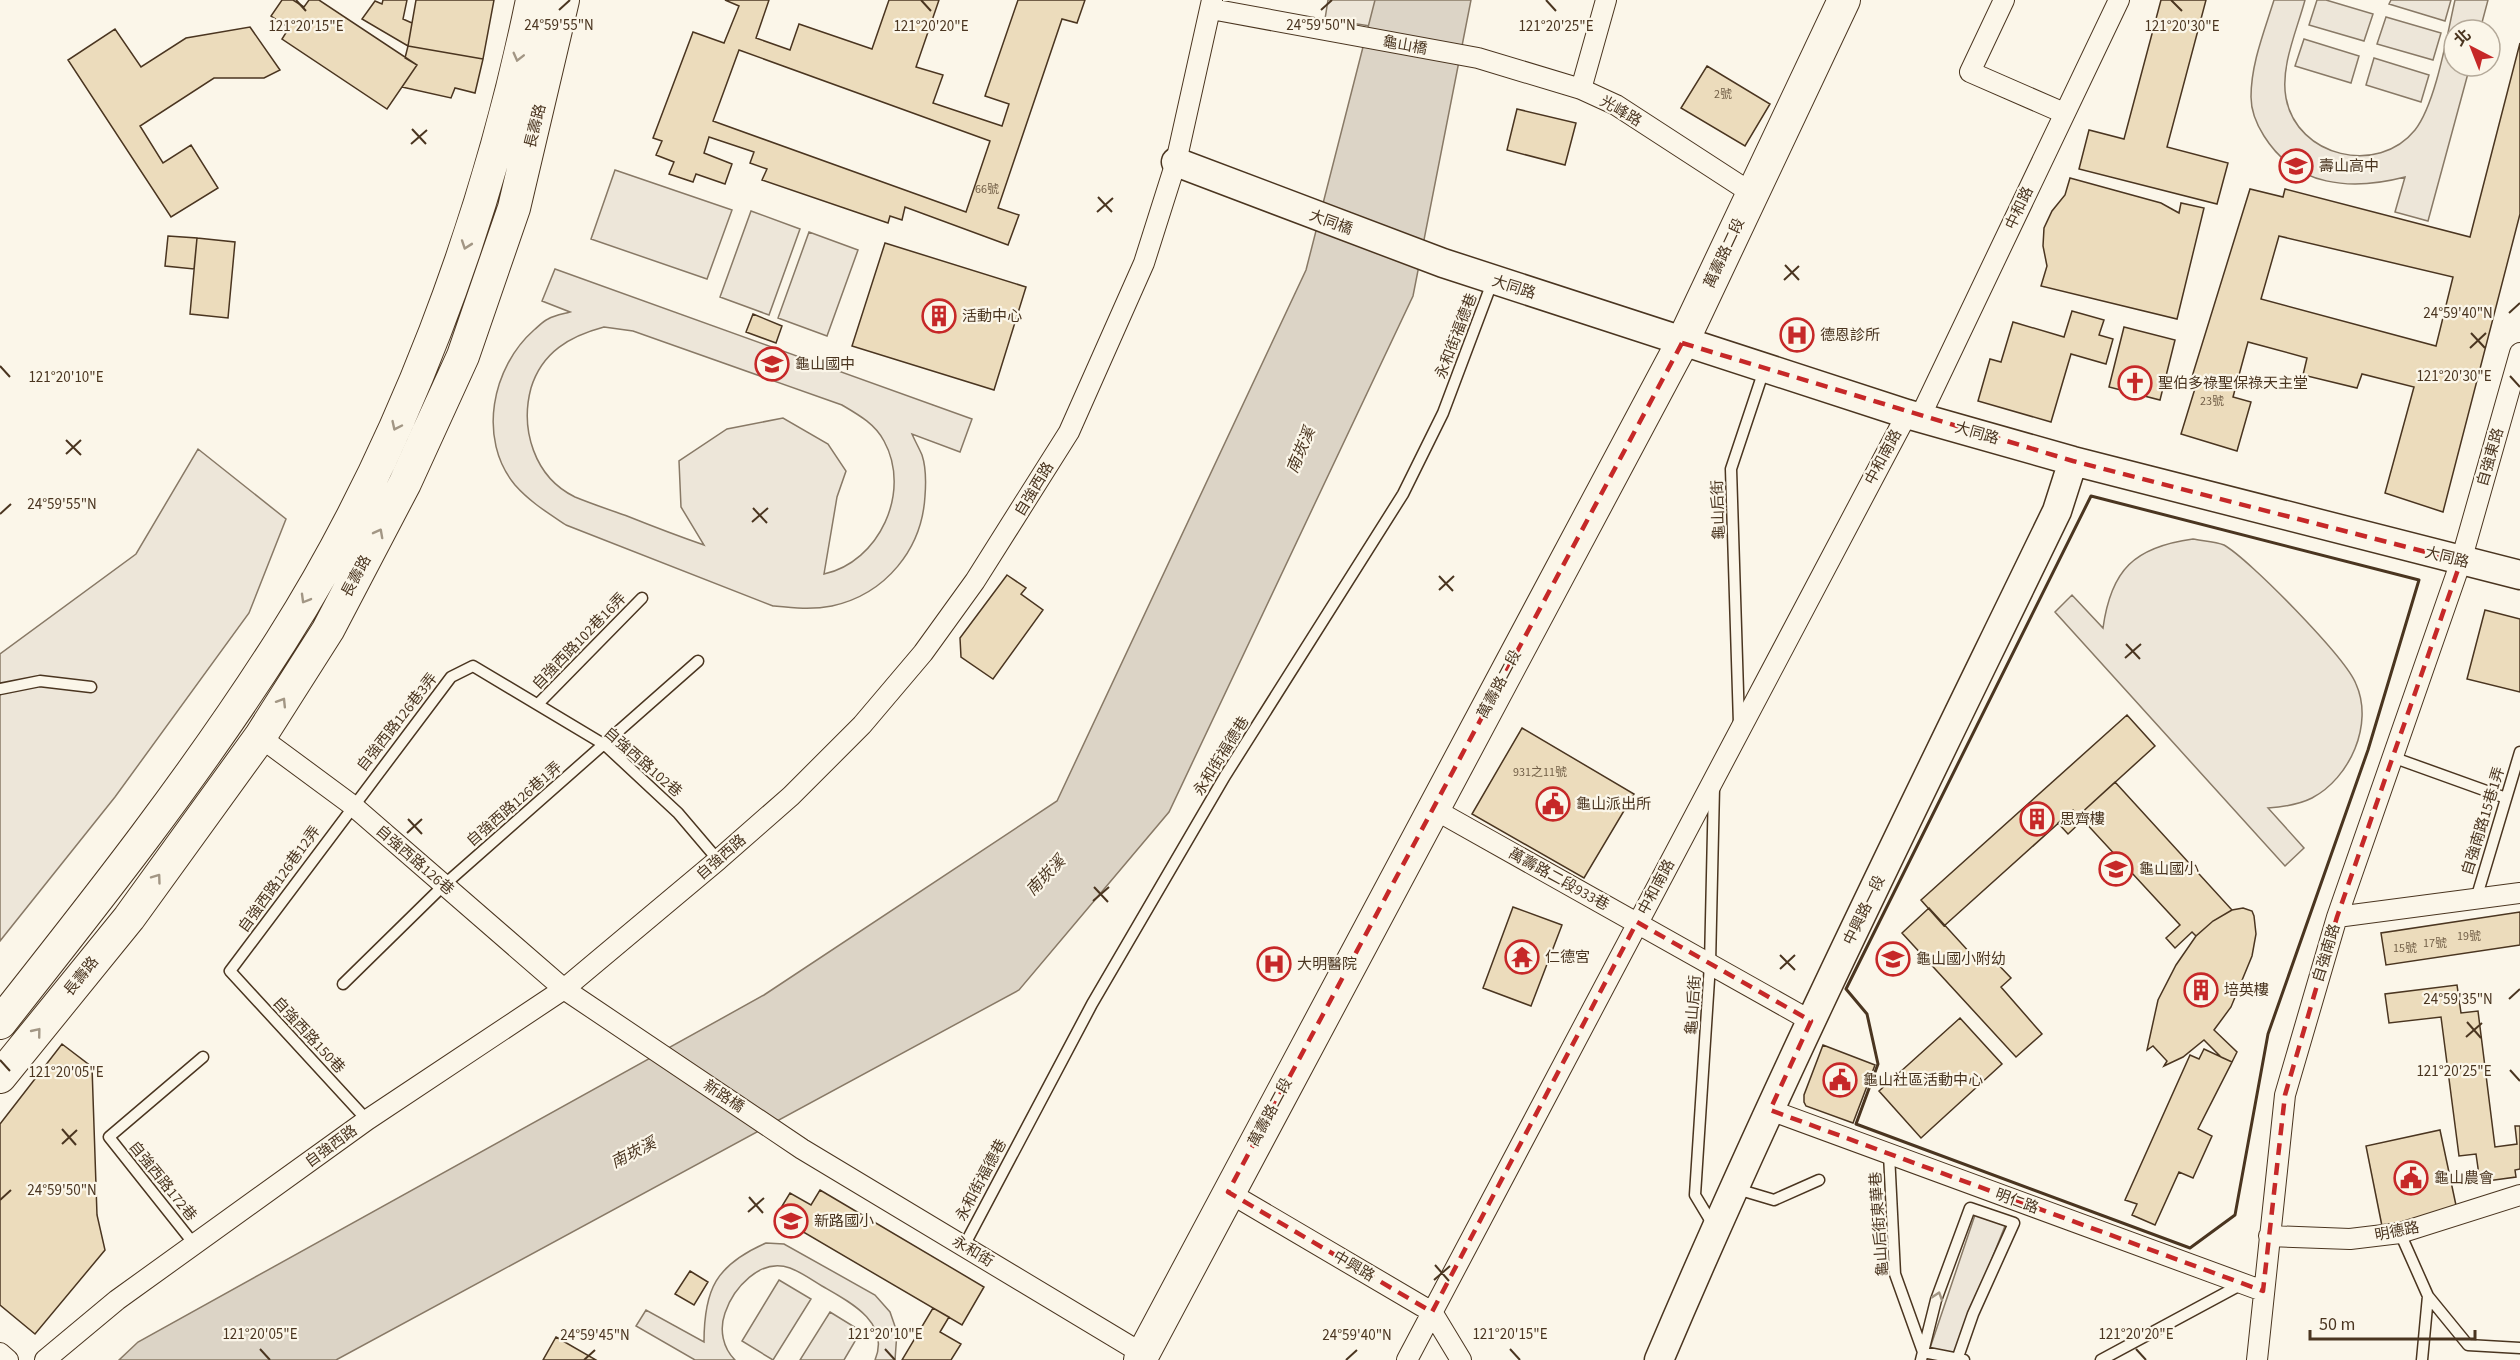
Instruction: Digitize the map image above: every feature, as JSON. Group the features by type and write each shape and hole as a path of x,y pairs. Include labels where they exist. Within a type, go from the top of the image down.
{"main road":[{"name":"長壽路","path":"0,1023 157,823 282,639 344,532 398,422 466,245 498,140 532,0"},
{"name":"長壽路","path":"0,1077 129,918 260,737 328,630 405,483 463,356 514,208 563,0"},
{"name":"萬壽路二段","path":"1141,1357 1431,808 1682,343 1844,0"}],"street":[{"path":"1581,89 1606,0"},
{"path":"2004,0 1970,72 2064,113"},
{"name":"中和路","path":"1913,415 2119,0"},
{"path":"1176,162 1212,5"},
{"name":"龜山橋","path":"1212,5 1335,33 1476,58"},
{"name":"光峰路","path":"1476,58 1581,89 1616,105 1753,194"},
{"name":"大同橋","path":"1176,162 1443,263"},
{"name":"自強西路","path":"45,1360 117,1300 367,1120 564,989 791,796 862,725 923,653 975,581 1069,432 1144,263 1176,162"},
{"name":"大同路","path":"1443,263 1682,343 1913,415 2073,461 2520,576"},
{"name":"自強東路","path":"2461,561 2520,353"},
{"name":"中和南路","path":"1407,1360 1739,727 1913,415"},
{"name":"中興路一段","path":"1659,1360 1714,1228 1810,1021 2057,511 2073,461"},
{"name":"自強南路","path":"2257,1360 2285,1095 2337,917 2461,561"},
{"name":"自強西路126巷","path":"260,737 352,805 564,989"},
{"name":"萬壽路二段933巷","path":"1431,808 1810,1021"},
{"path":"2337,917 2520,893"},
{"name":"新路橋","path":"564,989 802,1149"},
{"name":"明仁路","path":"1770,1110 2263,1291"},
{"name":"永和街","path":"802,1149 964,1246 1141,1357"},
{"name":"中興路","path":"1228,1192 1432,1312 1461,1360"},
{"name":"明德路","path":"2269,1236 2350,1239 2400,1233 2520,1195"},
{"path":"0,1353 8,1360"}],"lane":[{"name":"永和街福德巷","path":"964,1246 1103,984 1226,776 1403,494 1443,413 1493,280"},
{"name":"龜山后街","path":"1739,727 1731,469 1764,369"},
{"name":"自強西路102巷16弄","path":"538,704 642,598"},
{"name":"自強西路126巷1弄","path":"343,984 444,885 698,661"},
{"name":"自強西路102巷","path":"474,666 604,745 678,813 718,860"},
{"name":"自強西路126巷3弄","path":"352,805 451,677 474,666"},
{"path":"0,688 40,681 91,687"},
{"name":"自強南路15巷1弄","path":"2476,899 2520,752"},
{"path":"2392,757 2506,798"},
{"name":"龜山后街","path":"1714,778 1710,964 1695,1195 1714,1228"},
{"name":"自強西路126巷12弄","path":"230,971 352,805"},
{"name":"自強西路150巷","path":"230,971 367,1120"},
{"name":"自強西路172巷","path":"194,1244 109,1137 203,1057"},
{"name":"龜山后街東華巷","path":"1889,1154 1895,1274 1922,1356"},
{"path":"1733,1188 1774,1200 1820,1180"},
{"path":"1970,1208 2014,1222 1973,1314 1961,1358 1922,1356 1936,1300 1970,1208"},
{"path":"2400,1233 2428,1296 2468,1345 2520,1348"},
{"path":"2101,1360 2242,1283"},
{"path":"2422,1360 2428,1296"}],"highlighted area":[{"path":"1682,343 2073,461 2461,561 2337,917 2285,1095 2263,1291 1770,1110 1811,1021 1637,922 1432,1312 1228,1192"}],"shaded area":[{"path":"1328,0 1376,0 1370,26 1325,19"},
{"path":"2274,0 2305,0 2285,74 2286,98 2293,118 2306,134 2322,146 2341,153 2361,156 2381,153 2399,144 2415,130 2429,103 2442,57 2442,78 2467,78 2428,221 2395,212 2405,177 2365,184 2326,181 2292,166 2277,153 2257,123 2251,102 2253,72"},
{"path":"2317,0 2326,0 2373,14 2364,41 2309,25"},
{"path":"2391,0 2451,0 2446,18 2442,18 2442,20 2389,4"},
{"path":"2455,0 2488,0 2483,18 2451,18"},
{"path":"2386,17 2441,33 2433,60 2377,44"},
{"path":"2304,39 2359,56 2351,83 2295,66"},
{"path":"2374,58 2429,75 2421,102 2366,85"},
{"path":"615,170 732,210 707,279 591,239"},
{"path":"751,211 800,229 769,315 720,297"},
{"path":"809,232 858,250 827,336 778,318"},
{"path":"555,269 972,419 960,452 912,434 922,455 925,470 922,515 917,534 908,551 898,566 884,580 851,600 832,606 795,608 773,606 566,525 533,502 515,485 503,467 496,447 493,425 494,404 508,363 520,345 544,321 570,312 542,301","holes":["604,327 633,331 842,405 871,425 884,441 892,461 894,482 892,502 875,540 861,555 844,567 824,574 837,497 846,471 828,444 783,418 727,429 679,461 681,507 704,545 575,497 561,488 540,465 529,435 528,404 536,375 550,355 580,335"]},
{"path":"198,449 286,519 249,613 115,797 0,941 0,654 136,554"},
{"path":"2193,539 2224,545 2274,588 2335,653 2356,684 2361,700 2360,732 2347,764 2337,777 2326,789 2312,798 2290,805 2268,808 2304,848 2285,866 2055,612 2072,595 2103,628 2112,591 2119,576 2129,565 2141,555 2155,548"},
{"path":"1978,1206 2007,1221 1967,1321 1961,1348 1966,1360 1926,1360"},
{"path":"766,1243 784,1244 875,1295 890,1312 897,1332 895,1360 875,1360 878,1347 877,1335 864,1314 844,1299 798,1272 779,1266 768,1267 749,1277 734,1294 729,1304 723,1319 722,1332 725,1344 735,1360 695,1360 636,1326 646,1310 704,1342 707,1307 716,1281 735,1260"},
{"path":"779,1280 811,1299 773,1360 742,1341"},
{"path":"830,1312 861,1331 844,1360 800,1360"}],"water":[{"name":"南崁溪","path":"1375,0 1471,0 1413,296 1169,812 1019,990 336,1360 119,1360 138,1342 764,995 1057,801 1306,270"}],"building":[{"path":"282,0 293,0 304,7 309,0 319,0 417,65 387,109 282,39 289,28 271,16"},
{"path":"383,0 407,0 403,19 412,23 408,46 362,19 375,1 382,4"},
{"path":"416,0 494,0 483,59 408,46"},
{"path":"725,0 769,0 756,38 790,50 799,24 872,49 889,0 939,0 916,67 943,75 933,103 1002,126 1009,104 985,96 1018,0 1085,0 1077,23 1062,19 998,208 1019,215 1008,245 905,207 902,220 890,216 888,223 762,180 767,169 750,163 754,152 709,137 704,153 732,164 725,184 696,174 693,182 669,174 674,162 656,155 662,141 653,138 693,32 724,43 739,6","holes":["739,50 990,141 966,212 713,121"]},
{"path":"2161,0 2206,0 2167,147 2228,163 2217,204 2079,169 2089,130 2124,139"},
{"path":"250,27 280,70 264,78 214,78 140,126 163,163 191,145 218,188 171,217 68,60 115,29 141,67 186,38"},
{"path":"2520,43 2520,214 2443,512 2385,493 2414,387 2362,374 2357,388 2303,375 2307,358 2248,342 2233,397 2251,402 2237,451 2181,434 2197,382 2191,380 2250,189 2283,197 2285,189 2470,237","holes":["2279,236 2453,277 2436,346 2261,299"]},
{"path":"408,46 483,59 475,93 455,88 451,98 402,87 417,65 405,58"},
{"path":"1707,66 1770,104 1745,146 1681,108"},
{"path":"1517,109 1576,123 1565,165 1507,150"},
{"path":"2070,178 2161,203 2179,213 2181,203 2204,208 2177,319 2041,286 2047,266 2043,246 2044,228 2052,211 2065,195"},
{"path":"168,236 197,238 194,269 165,266"},
{"path":"197,238 235,242 228,318 190,314"},
{"name":"活動中心","path":"885,243 1026,287 994,390 852,346"},
{"path":"2072,311 2104,320 2099,335 2113,339 2106,364 2071,354 2051,422 1978,401 1990,359 2001,362 2013,322 2064,337"},
{"path":"753,314 782,326 776,343 746,332"},
{"path":"2124,327 2175,340 2160,400 2109,387"},
{"path":"1007,575 1026,588 1021,594 1043,610 993,679 961,657 960,638"},
{"path":"2485,610 2520,619 2520,692 2467,679"},
{"name":"思齊樓","path":"2127,715 2155,746 2078,816 2073,810 1944,926 1921,900"},
{"name":"龜山派出所","path":"1522,728 1634,794 1584,878 1472,814"},
{"path":"2115,782 2232,910 2213,921 2196,936 2192,932 2175,948 2166,938 2180,925 2083,820 2068,834 2058,823 2073,810 2078,816"},
{"name":"仁德宮","path":"1513,907 1562,925 1531,1006 1483,988"},
{"path":"1929,908 1982,966 1991,957 2011,978 2001,987 2042,1034 2016,1057 1902,933"},
{"name":"培英樓","path":"2243,908 2252,911 2254,916 2256,934 2252,956 2231,1007 2214,1030 2237,1052 2232,1062 2221,1057 2204,1040 2183,1057 2164,1066 2167,1061 2153,1046 2147,1050 2158,1000 2176,965 2196,936 2213,921 2232,910"},
{"path":"2520,912 2520,945 2386,965 2381,933"},
{"path":"2457,985 2461,1013 2478,1011 2495,1147 2517,1144 2515,1126 2520,1126 2520,1169 2515,1170 2516,1177 2480,1182 2476,1154 2459,1156 2441,1017 2389,1023 2385,994"},
{"path":"1960,1018 2002,1064 1921,1138 1879,1091"},
{"path":"62,1044 92,1067 97,1215 105,1250 35,1334 0,1305 0,1124"},
{"name":"龜山社區活動中心","path":"1823,1045 1875,1065 1853,1123 1806,1106 1804,1102 1804,1095"},
{"path":"2204,1049 2232,1062 2198,1129 2212,1136 2193,1178 2179,1172 2155,1225 2132,1215 2137,1204 2125,1200 2190,1055 2199,1059"},
{"name":"龜山農會","path":"2440,1130 2457,1210 2382,1226 2366,1146"},
{"path":"820,1190 984,1287 962,1325 776,1216 790,1193 811,1205"},
{"path":"690,1271 708,1282 694,1305 675,1294"},
{"path":"933,1308 949,1317 940,1332 961,1344 951,1360 902,1360"},
{"path":"556,1337 596,1360 543,1360"}],"wall":[{"path":"2091,496 2419,580 2368,750 2268,1034 2235,1215 2190,1248 1856,1124 1878,1064 1867,1014 1846,989 2091,496"}],"place":[{"name":"壽山高中","path":"2296,166"},
{"name":"活動中心","path":"939,316"},
{"name":"德恩診所","path":"1797,335"},
{"name":"龜山國中","path":"772,364"},
{"name":"聖伯多祿聖保祿天主堂","path":"2135,383"},
{"name":"龜山派出所","path":"1553,804"},
{"name":"思齊樓","path":"2037,819"},
{"name":"龜山國小","path":"2116,869"},
{"name":"仁德宮","path":"1522,957"},
{"name":"龜山國小附幼","path":"1893,959"},
{"name":"大明醫院","path":"1274,964"},
{"name":"培英樓","path":"2201,990"},
{"name":"龜山社區活動中心","path":"1840,1080"},
{"name":"龜山農會","path":"2411,1178"},
{"name":"新路國小","path":"791,1221"}]}
